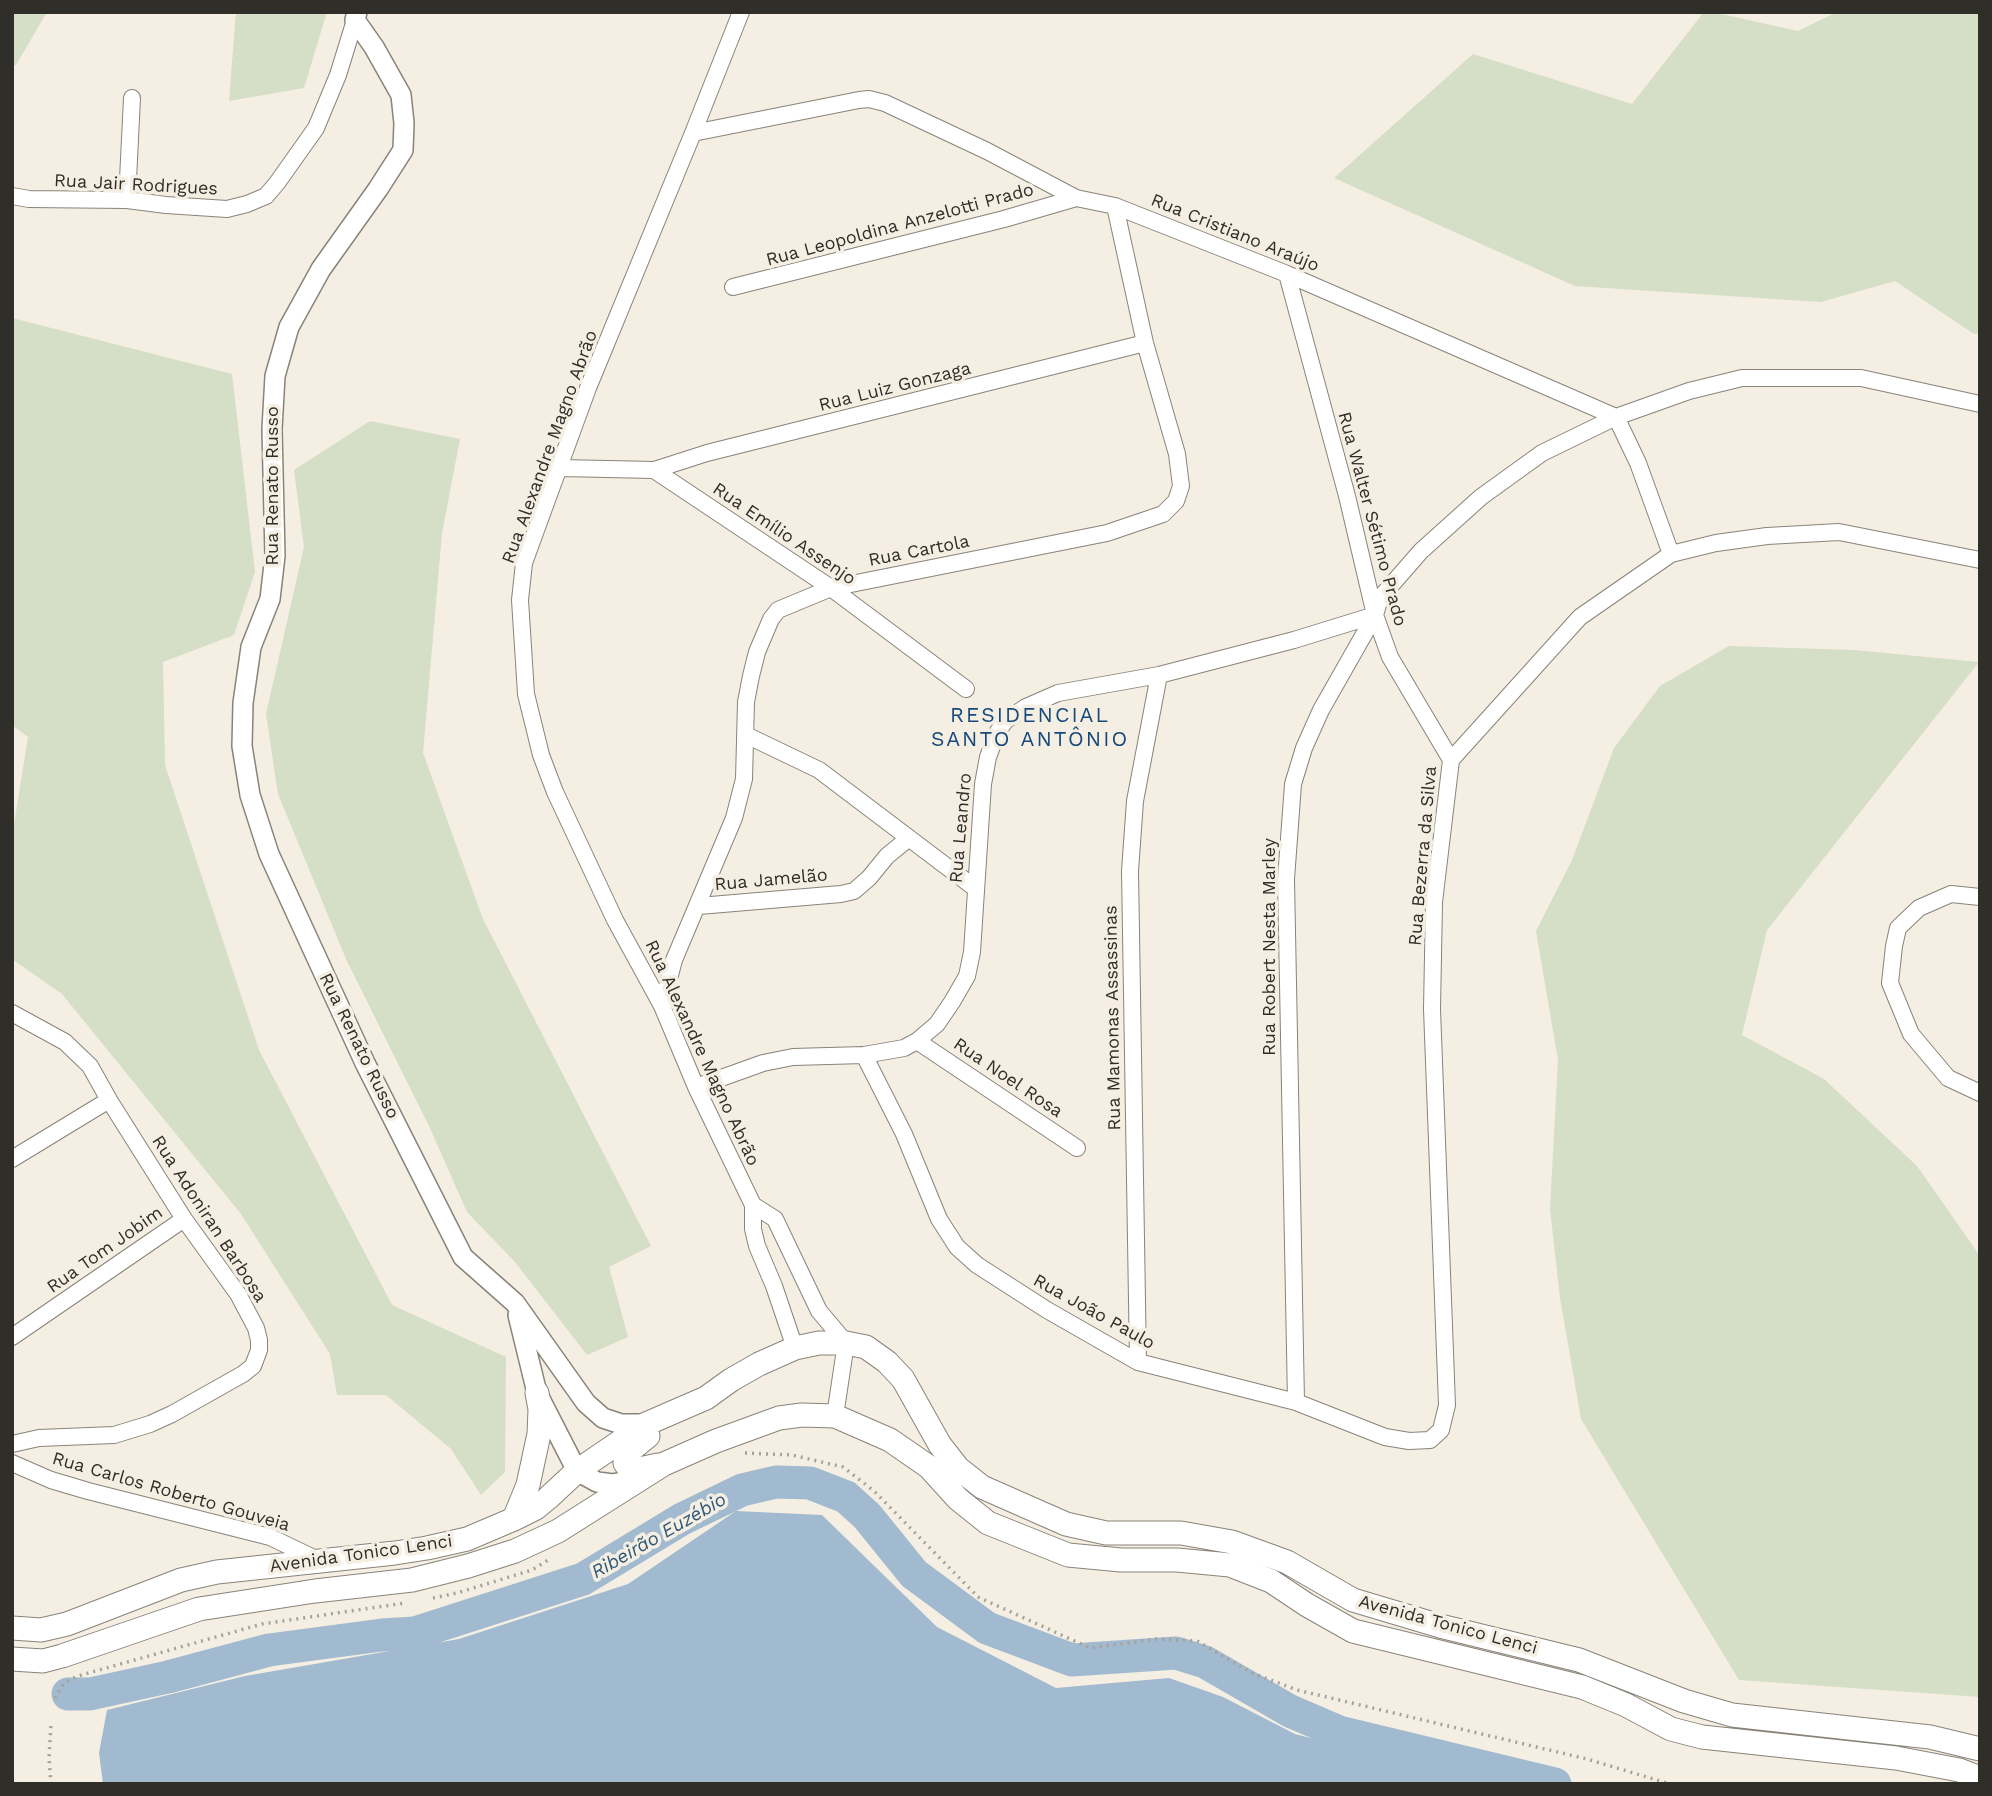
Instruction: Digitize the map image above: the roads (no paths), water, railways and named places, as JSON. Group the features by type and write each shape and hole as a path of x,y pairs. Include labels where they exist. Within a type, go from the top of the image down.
{"main road":[{"name":"Avenida Tonico Lenci","path":"12,1628 41,1630 67,1624 181,1580 218,1572 427,1548 467,1539 514,1519 548,1498 576,1471 646,1424 706,1398 759,1364 795,1348 819,1343 846,1343 866,1347 895,1370 903,1379 940,1445 958,1468 982,1487 1066,1524 1106,1533 1181,1533 1232,1542 1287,1562 1353,1600 1440,1626 1579,1660 1684,1701 1732,1715 1930,1737 1980,1749"},
{"path":"514,1519 528,1485 539,1434 540,1409 537,1393"},
{"path":"664,1464 635,1470 626,1466 625,1459 627,1453 646,1437 706,1398"},
{"name":"Avenida Tonico Lenci","path":"12,1659 43,1661 62,1656 199,1609 315,1591 412,1580 468,1566 515,1550 558,1531 664,1464 716,1441 779,1418 803,1415 835,1416 890,1440 929,1467 958,1499 988,1523 1068,1555 1230,1565 1271,1581 1353,1631 1582,1687 1671,1728 1702,1737 1896,1758 1959,1770 1980,1778"}],"street":[{"name":"Rua Alexandre Magno Abrão","path":"741,12 588,388 524,563 520,600 526,694 541,755 555,792 615,920 662,1006 696,1087 753,1205"},
{"name":"Rua Jair Rodrigues","path":"12,196 29,199 127,200 227,209 266,196 316,128 338,75 356,16"},
{"name":"Rua Renato Russo","path":"356,16 401,94 403,150 321,269 289,327 275,376 272,429 275,555 270,599 251,648 243,703 242,746 250,795 269,854 365,1063 463,1257 515,1303 586,1403 603,1418 621,1424 646,1424"},
{"path":"127,200 132,98"},
{"name":"Rua Cristiano Araújo","path":"693,134 869,99 897,107 987,150 1076,198 1115,206 1287,274 1616,417"},
{"name":"Rua Leopoldina Anzelotti Prado","path":"733,287 1004,219 1076,198"},
{"name":"Rua Cartola","path":"662,1006 674,960 699,906 737,805 744,779 746,702 751,676 757,652 771,619 778,610 831,588 1107,533 1163,514 1176,501 1181,486 1180,468 1145,343 1115,206"},
{"name":"Rua Walter Sétimo Prado","path":"1287,274 1347,496 1375,615 1390,657 1451,760"},
{"name":"Rua Luiz Gonzaga","path":"654,470 707,453 1145,343"},
{"name":"Rua Robert Nesta Marley","path":"1296,1402 1286,879 1293,784 1304,748 1321,710 1375,615 1380,598 1421,551 1480,496 1542,453 1616,417 1689,391 1742,378 1861,377 1980,404"},
{"path":"1616,417 1638,463 1671,554"},
{"path":"560,468 654,470"},
{"name":"Rua Emílio Assenjo","path":"654,470 831,588 966,689"},
{"name":"Rua Bezerra da Silva","path":"1430,1440 1441,1430 1447,1405 1432,1009 1434,902 1451,760 1580,617 1671,554 1716,543 1767,536 1839,532 1980,560"},
{"name":"Rua Leandro","path":"696,1087 763,1063 793,1057 864,1055 904,1048 937,1024 967,976 972,952 983,784 988,757 997,733 1005,721 1026,707 1058,693 1159,675 1294,640 1375,615"},
{"name":"Rua Mamonas Assassinas","path":"1138,1362 1130,871 1135,801 1159,675"},
{"path":"746,735 819,770 975,888"},
{"name":"Rua Jamelão","path":"699,906 854,891 887,856 909,838"},
{"path":"1980,897 1951,894 1919,908 1898,928 1890,983 1912,1034 1948,1078 1980,1093"},
{"name":"Rua Adoniran Barbosa","path":"12,1013 65,1042 90,1066 184,1219 238,1294 256,1328 259,1340 259,1350 253,1366 233,1380 150,1424 114,1435 39,1438 12,1444"},
{"name":"Rua Noel Rosa","path":"917,1041 1077,1148"},
{"name":"Rua João Paulo","path":"864,1055 904,1134 939,1219 957,1247 977,1265 1047,1310 1138,1362 1296,1402 1385,1437 1409,1441 1430,1440"},
{"path":"12,1159 109,1100"},
{"path":"753,1205 775,1219 819,1311 846,1343 835,1416"},
{"path":"753,1205 755,1237 795,1348"},
{"name":"Rua Tom Jobim","path":"12,1337 184,1219"},
{"path":"774,1286 799,1271"},
{"path":"515,1303 537,1393 576,1471 597,1482 613,1484 643,1478"},
{"name":"Rua Carlos Roberto Gouveia","path":"12,1463 88,1491 270,1537 318,1560"}],"water":[{"path":"736,1511 822,1515 937,1627 1056,1688 1169,1678 1223,1697 1295,1734 1491,1784 103,1784 99,1753 107,1710 245,1676 459,1639 628,1584"}],"waterway":[{"name":"Ribeirão Euzébio","path":"68,1694 90,1694 168,1677 269,1650 415,1633 583,1579 682,1519 742,1490 776,1482 810,1483 846,1497 867,1516 914,1574 987,1628 1072,1660 1176,1653 1205,1662 1290,1711 1339,1732 1555,1784"}],"district":[{"name":"RESIDENCIAL SANTO ANTÔNIO","path":"1030,728"}]}
